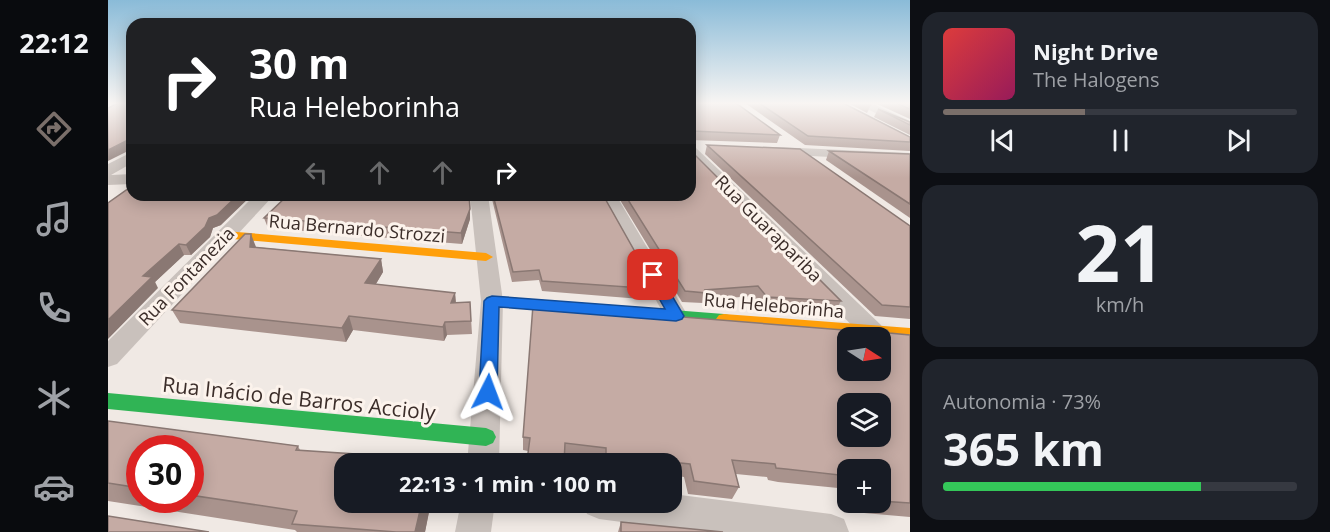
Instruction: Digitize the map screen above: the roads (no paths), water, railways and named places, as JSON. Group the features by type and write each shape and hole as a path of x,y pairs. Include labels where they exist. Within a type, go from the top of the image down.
{"street":[{"path":"777,134 826,170"},
{"path":"696,148 712,147"},
{"path":"757,150 910,157"},
{"name":"Rua Guarapariba","path":"696,154 868,327"},
{"path":"108,171 126,160"},
{"path":"108,180 126,179"},
{"path":"116,199 126,192"},
{"name":"Rua Fontanezia","path":"108,357 259,201"},
{"path":"479,201 492,301 484,453"},
{"path":"610,201 676,316"},
{"name":"Rua Bernardo Strozzi","path":"225,235 486,257"},
{"name":"Rua Heleborinha","path":"492,301 837,328"},
{"name":"Rua Heleborinha","path":"891,332 910,334"},
{"name":"Rua Inácio de Barros Accioly","path":"108,401 486,437"},
{"path":"473,532 476,513"},
{"path":"682,513 831,532"}]}
